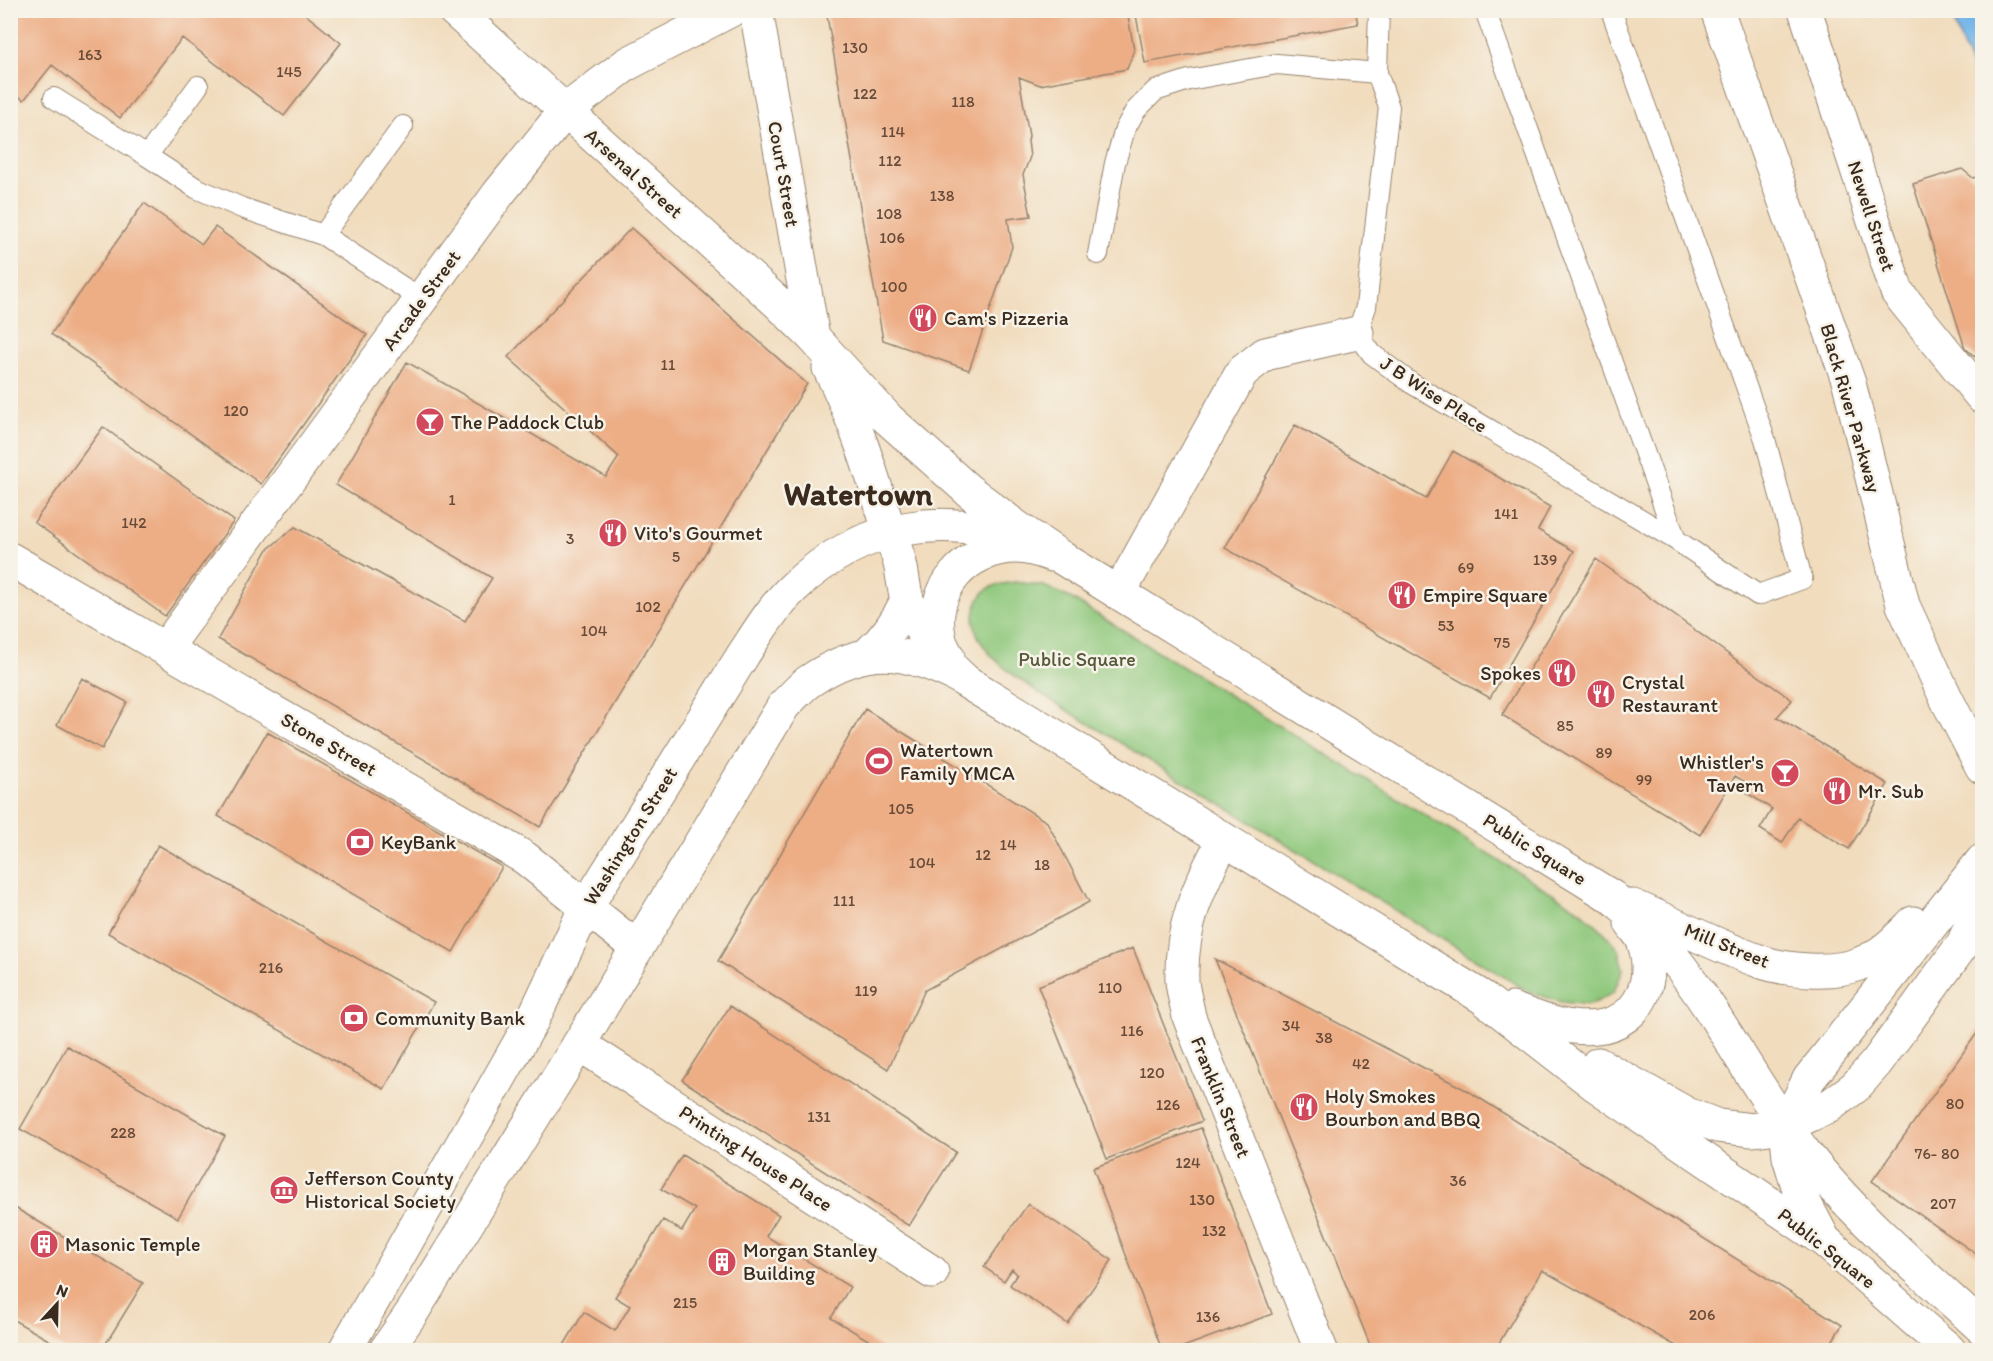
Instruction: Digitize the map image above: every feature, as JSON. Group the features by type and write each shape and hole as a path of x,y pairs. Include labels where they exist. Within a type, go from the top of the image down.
{"main road":[{"name":"Arsenal Street","path":"454,10 813,337"},
{"name":"Arcade Street","path":"165,649 499,193 566,110 627,64 731,10"},
{"name":"Court Street","path":"756,10 813,337"},
{"name":"Black River Parkway","path":"1717,10 1849,383 1903,605 1947,700 1983,767"},
{"name":"Newell Street","path":"1805,10 1897,292 1983,398"},
{"path":"1119,593 1242,372 1265,354 1357,333"},
{"name":"Public Square","path":"813,337 838,387 890,531 907,600 920,628 939,657 965,681 1482,997 1593,1084 1825,1241 1949,1350"},
{"name":"Public Square","path":"813,337 888,420 930,458 969,491 1062,558 1612,897 1642,922 1695,987 1786,1126 1826,1179 1852,1208 1983,1328"},
{"name":"Washington Street","path":"345,1350 533,1019 586,907 768,618 791,590 819,566 845,550 890,531 921,525 965,526 1015,537 1062,558"},
{"path":"965,681 951,663 940,640 938,615 943,591 955,572 973,558 1006,548 1017,547 1062,558"},
{"name":"Stone Street","path":"10,559 525,858 636,947"},
{"path":"386,1350 413,1311 579,1044 784,705 810,680 868,654 884,640 907,600"},
{"path":"868,654 899,654 934,664 965,681"},
{"name":"Franklin Street","path":"1224,840 1205,874 1192,908 1183,946 1182,983 1189,1017 1321,1350"},
{"name":"Mill Street","path":"1612,897 1761,962 1790,968 1831,970 1859,964 1887,950 1983,852"},
{"path":"1825,1241 1801,1196 1789,1157 1786,1126 1809,1079 1983,861"},
{"path":"1482,997 1547,1022 1575,1028 1599,1028 1621,1020 1638,1005 1647,984 1647,959 1641,937 1612,897"},
{"path":"1482,997 1687,1114 1718,1126 1752,1130 1786,1126 1828,1107 1855,1087 1877,1062 1963,944 1983,899"},
{"name":"Printing House Place","path":"579,1044 932,1272"}],"lane":[{"path":"1357,333 1366,307 1389,107 1377,73 1379,10"},
{"path":"1485,10 1676,540"},
{"name":"J B Wise Place","path":"1357,333 1372,354 1411,383 1676,540 1758,595 1802,579 1765,440 1611,10"},
{"path":"1098,254 1115,163 1125,129 1135,111 1155,91 1190,80 1277,64 1343,68 1377,73"},
{"path":"147,156 198,87"},
{"path":"54,98 196,188 242,208 323,235 422,299"},
{"path":"323,235 403,126"}],"green space":[{"name":"Public Square","path":"1016,582 1044,586 1072,599 1580,910 1620,951 1623,970 1613,993 1590,1005 1561,1002 1529,992 1031,688 995,660 978,636 974,624 975,610 985,591 995,586"}],"water":[{"path":"1949,11 1982,11 1982,86 1976,79"}],"building":[{"path":"10,10 300,10 341,43 284,116 182,38 120,118 52,65 24,100 10,90"},
{"path":"826,10 1127,10 1134,50 1127,69 1040,85 1019,77 1029,136 1030,157 1023,175 1031,216 1008,219 1012,247 969,370 883,340"},
{"path":"1135,10 1355,10 1358,24 1145,63"},
{"path":"1962,169 1973,178 1982,175 1982,363 1965,348 1913,184"},
{"path":"144,203 202,244 215,227 367,335 261,484 51,334"},
{"path":"631,228 807,384 540,827 218,639 268,549 295,527 465,621 492,578 336,485 407,362 606,477 619,457 508,357"},
{"path":"1295,425 1426,499 1453,451 1550,507 1538,530 1574,551 1490,698 1225,548"},
{"path":"103,427 234,521 165,616 34,522"},
{"path":"1596,559 1792,700 1777,717 1888,784 1849,849 1798,818 1782,843 1760,829 1772,809 1747,793 1752,786 1735,776 1700,835 1502,715"},
{"path":"82,678 127,702 102,749 57,725"},
{"path":"865,709 1047,822 1089,902 925,990 888,1069 718,961"},
{"name":"KeyBank","path":"267,732 502,867 453,952 218,816"},
{"path":"158,845 434,1002 384,1089 108,933"},
{"path":"1133,948 1202,1121 1107,1159 1038,986"},
{"path":"1215,959 1468,1091 1842,1325 1827,1350 1683,1350 1542,1270 1495,1350 1372,1350"},
{"path":"730,1006 956,1152 909,1226 682,1080"},
{"path":"1982,1026 1982,1258 1872,1181"},
{"path":"67,1046 225,1136 178,1218 20,1129"},
{"path":"1201,1128 1272,1314 1175,1350 1162,1350 1093,1168"},
{"name":"Morgan Stanley Building","path":"682,1155 779,1215 766,1236 850,1287 831,1318 885,1350 561,1350 584,1312 615,1331 630,1306 615,1297 663,1220 682,1231 695,1209 661,1189"},
{"path":"1028,1204 1112,1260 1068,1324 1010,1285 1017,1274 1012,1269 1004,1281 984,1267"},
{"name":"Masonic Temple","path":"10,1205 143,1283 102,1350 66,1350 10,1318"}],"place":[{"name":"Cam's Pizzeria","path":"923,318"},
{"name":"The Paddock Club","path":"430,422"},
{"name":"Vito's Gourmet","path":"613,533"},
{"name":"Empire Square","path":"1402,595"},
{"name":"Spokes","path":"1562,673"},
{"name":"Crystal Restaurant","path":"1601,694"},
{"name":"Watertown Family YMCA","path":"879,761"},
{"name":"Whistler's Tavern","path":"1785,773"},
{"name":"Mr. Sub","path":"1837,791"},
{"name":"KeyBank","path":"360,842"},
{"name":"Community Bank","path":"354,1018"},
{"name":"Holy Smokes Bourbon and BBQ","path":"1304,1107"},
{"name":"Jefferson County Historical Society","path":"284,1190"},
{"name":"Masonic Temple","path":"44,1244"},
{"name":"Morgan Stanley Building","path":"722,1262"}],"district":[{"name":"Watertown","path":"858,494"}]}
